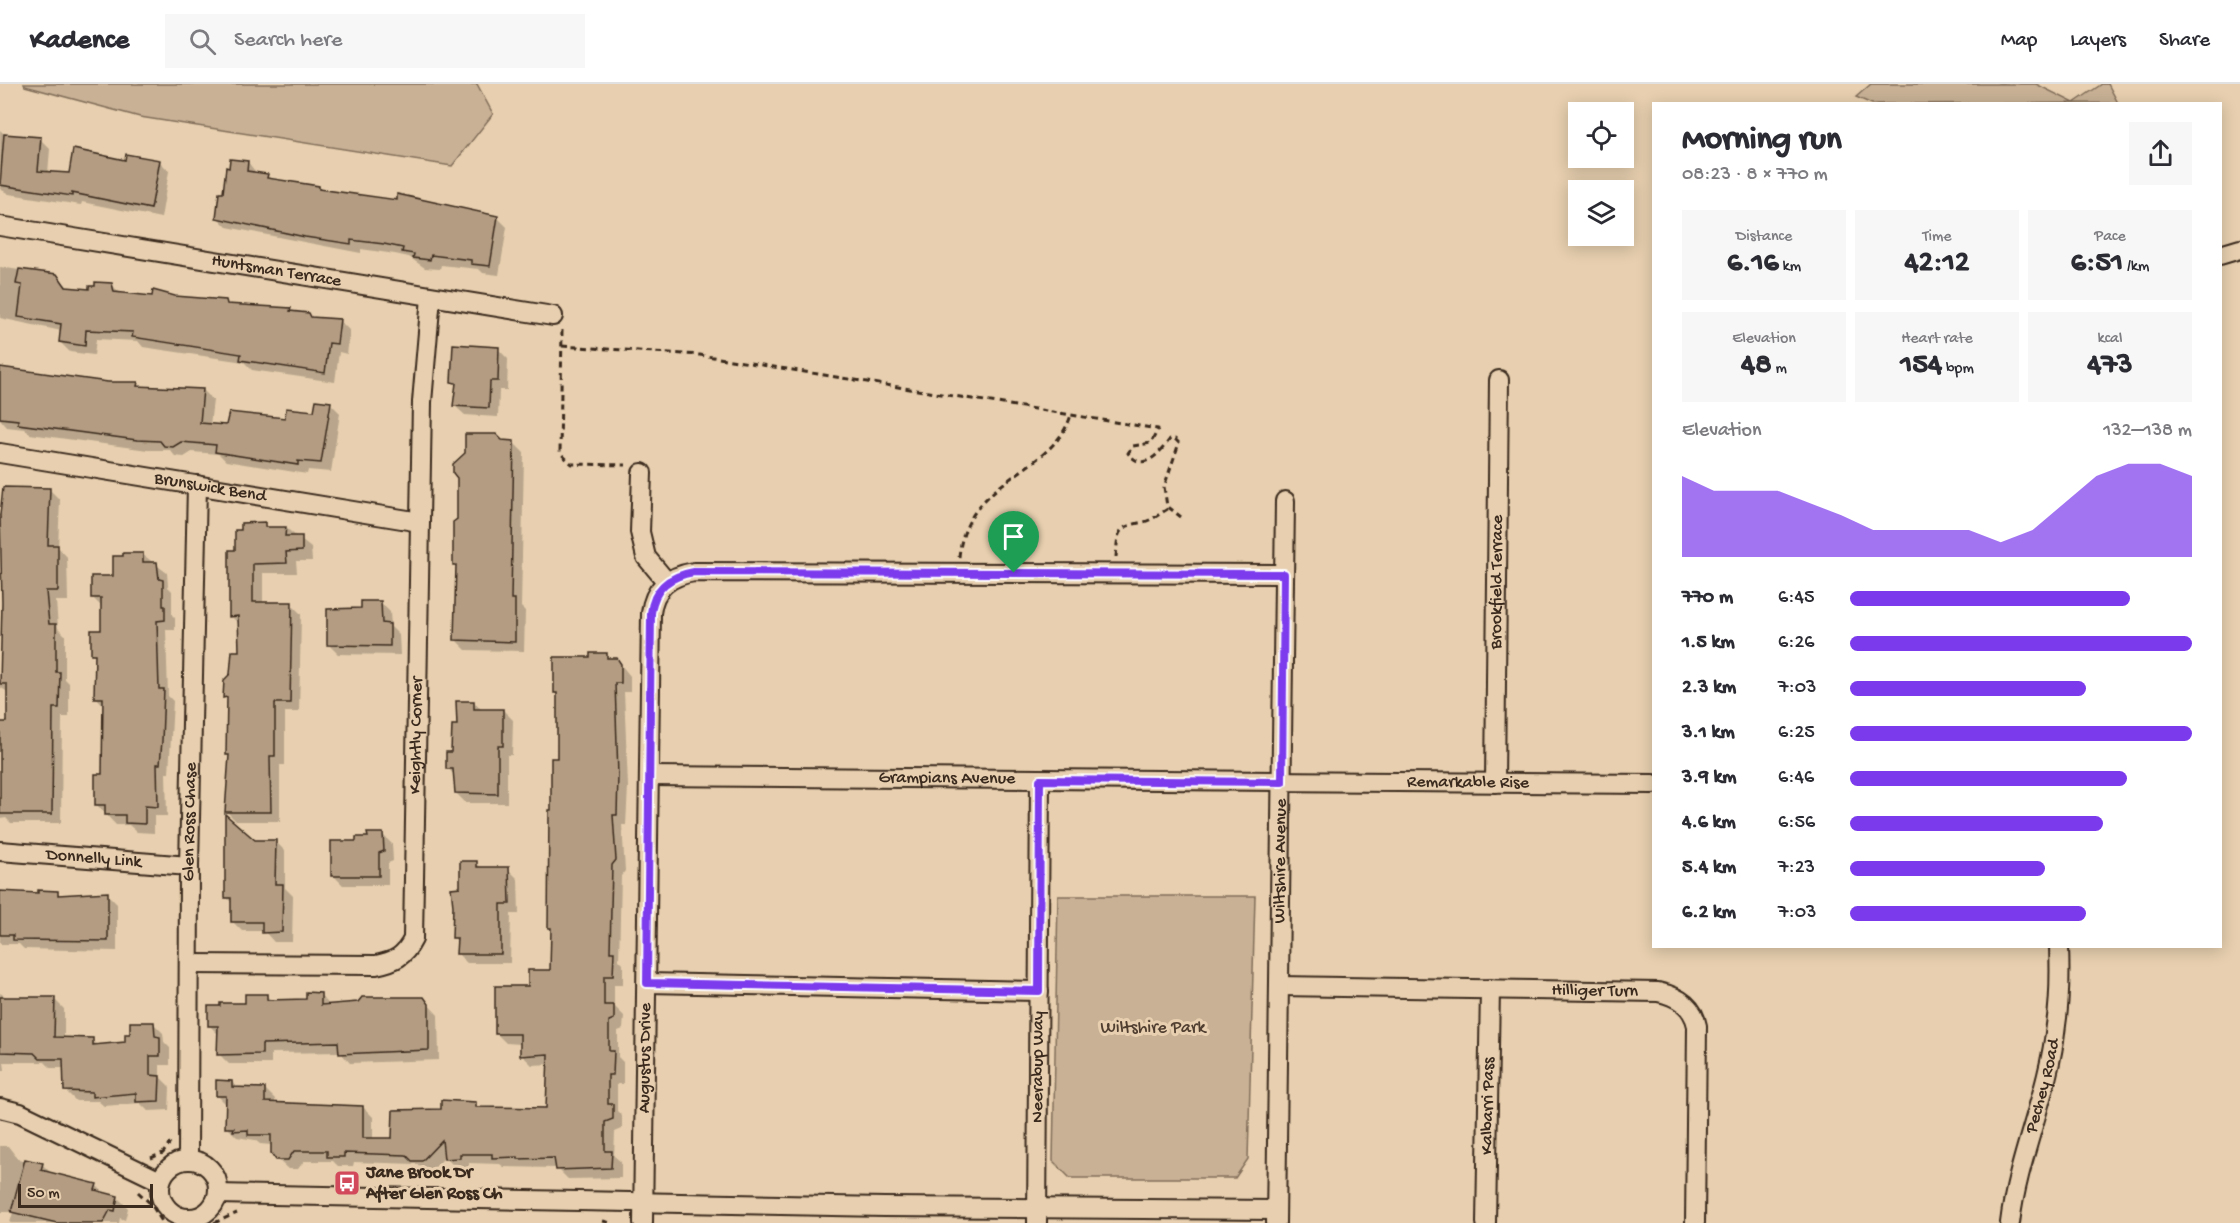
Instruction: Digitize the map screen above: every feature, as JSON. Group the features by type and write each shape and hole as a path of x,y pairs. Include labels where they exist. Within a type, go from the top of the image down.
{"street":[{"name":"Huntsman Terrace","path":"0,226 431,297 557,322"},
{"path":"2222,254 2240,249"},
{"name":"Keightly Corner","path":"189,964 376,965 395,960 407,952 413,939 423,366 431,297"},
{"name":"Brookfield Terrace","path":"1495,783 1499,380"},
{"name":"Brunswick Bend","path":"0,453 420,522"},
{"path":"637,469 640,532 646,557 666,581 677,575 694,572 1284,574"},
{"name":"Glen Ross Chase","path":"188,1160 189,866 197,486"},
{"name":"Wiltshire Avenue","path":"1276,1216 1285,501"},
{"name":"Augustus Drive","path":"643,1223 651,613 652,600 666,581"},
{"name":"Grampians Avenue","path":"649,776 1282,782"},
{"name":"Neerabup Way","path":"1037,1216 1040,780"},
{"name":"Remarkable Rise","path":"1282,782 1652,784"},
{"name":"Donnelly Link","path":"0,850 189,866"},
{"name":"Pechey Road","path":"2010,1223 2014,1191 2043,1086 2056,1027 2060,975 2058,948"},
{"path":"647,983 1039,991"},
{"name":"Hilliger Turn","path":"1279,986 1658,992 1678,998 1686,1004 1697,1026 1695,1223"},
{"name":"Kalbarri Pass","path":"1486,1223 1490,989"},
{"path":"0,1108 20,1113 160,1181"},
{"path":"188,1160 196,1161 211,1170 218,1186 218,1194 210,1210 203,1216 186,1221 164,1206 160,1198 160,1181 171,1166 188,1160"},
{"path":"218,1194 643,1202 847,1215 1276,1216"}],"path":[{"path":"557,322 562,346 560,453 572,464 637,469"},
{"path":"562,346 700,355 1158,429 1151,443 1130,448 1128,453 1137,461 1155,458 1170,439 1175,439 1179,443 1164,487 1169,508 1181,517"},
{"path":"958,565 965,531 988,495 1045,452 1067,428 1071,415"},
{"path":"1116,559 1117,539 1122,529 1131,522 1144,522 1169,508"},
{"path":"136,1191 151,1204 163,1223"}],"green space":[{"path":"24,84 477,84 493,114 452,166 140,117"},
{"path":"1871,84 2036,84 2072,102 1867,102 1856,97"},
{"path":"2102,84 2108,84 2117,102 2075,102"},
{"name":"Wiltshire Park","path":"1058,896 1255,896 1248,1159 1235,1178 1070,1178 1053,1161"}],"building":[{"path":"4,134 41,137 38,171 69,173 73,149 125,160 126,154 160,160 151,209 72,193 72,196 0,185"},
{"path":"230,159 248,161 247,171 268,174 267,178 319,186 319,189 397,200 397,194 498,216 490,266 471,264 471,260 431,255 430,260 413,258 414,254 402,252 403,248 384,244 351,240 351,244 305,237 216,218 219,193 223,193 226,167 229,168"},
{"path":"19,269 57,274 66,287 89,289 89,286 95,286 95,282 112,283 114,292 152,296 153,290 175,296 226,300 227,304 291,308 290,311 309,313 311,317 340,319 337,344 329,343 325,373 240,360 241,354 132,337 133,332 86,330 85,346 59,342 61,324 18,317 22,285 16,284"},
{"path":"453,344 499,347 498,381 490,381 489,408 453,406 456,383 451,382"},
{"path":"0,367 108,382 138,382 137,386 203,389 200,423 226,425 229,412 285,418 286,408 314,411 316,400 331,402 321,463 298,461 298,465 215,452 216,445 181,442 173,447 164,446 160,441 18,424 18,420 0,418"},
{"path":"465,434 496,434 502,440 514,441 511,599 515,599 515,642 454,640 456,565 453,565 453,522 457,519 457,478 453,473 453,464 465,453"},
{"path":"3,487 50,488 48,545 58,545 58,591 46,591 49,624 56,624 56,672 60,672 59,708 53,708 52,814 0,814 0,722 7,722 7,684 0,684 2,603 0,515"},
{"path":"265,522 265,527 286,527 285,536 302,536 302,551 286,552 287,563 253,564 253,602 292,602 290,703 275,703 275,756 270,756 271,812 225,812 229,755 226,755 227,697 223,698 224,680 230,674 232,651 239,651 238,616 229,617 229,550 235,550 235,530 241,530 241,523"},
{"path":"123,553 143,553 143,562 157,562 159,579 163,580 165,620 157,621 159,689 164,689 160,764 157,764 158,807 145,806 145,824 125,823 125,815 105,815 105,805 95,805 95,774 102,774 103,698 94,698 95,654 91,654 91,630 101,630 101,598 91,598 91,576 113,576 113,556 123,556"},
{"path":"361,601 381,601 382,623 390,624 390,646 327,645 327,609 361,608"},
{"path":"590,653 607,653 607,658 617,658 621,664 621,683 615,683 618,775 617,815 613,815 616,860 612,865 610,952 614,952 613,976 604,976 604,1005 614,1005 614,1019 609,1021 609,1051 614,1051 613,1075 608,1075 608,1104 613,1104 613,1119 605,1122 605,1151 612,1151 611,1168 556,1170 554,1158 492,1158 492,1154 460,1154 460,1158 444,1159 442,1140 422,1161 412,1161 406,1155 344,1153 344,1157 327,1157 327,1151 294,1151 288,1160 276,1160 271,1153 271,1135 248,1135 248,1130 233,1131 234,1128 225,1128 226,1096 216,1096 216,1080 232,1081 232,1087 265,1088 265,1102 363,1106 363,1138 392,1138 393,1110 441,1109 441,1100 476,1102 476,1107 546,1108 548,1054 520,1056 520,1034 495,1034 495,986 528,986 528,970 550,970 549,810 551,810 551,758 557,758 557,693 554,693 554,657 590,657"},
{"path":"456,701 474,701 474,709 503,709 503,746 498,746 498,794 455,793 453,769 446,769 446,752 451,752 452,725 457,725"},
{"path":"225,814 255,840 276,840 275,884 283,884 282,932 262,933 262,922 231,922 231,898 225,898"},
{"path":"367,833 383,833 384,851 379,853 379,876 331,876 331,841 356,841 356,837 368,837"},
{"path":"460,861 477,861 477,867 509,867 510,904 501,904 501,954 456,954 457,938 452,938 451,888 460,887"},
{"path":"38,890 58,891 58,895 108,892 108,941 13,940 13,935 0,935 0,891 38,893"},
{"path":"306,992 321,993 321,1005 358,1002 362,997 424,997 429,1004 429,1050 339,1054 338,1042 262,1044 262,1054 217,1055 218,1026 208,1026 208,1006 220,1006 220,1003 245,1003 245,994 267,994 267,1000 306,999"},
{"path":"0,997 55,997 54,1037 93,1038 93,1045 125,1042 125,1034 130,1034 130,1022 154,1022 155,1036 160,1037 160,1056 150,1056 150,1075 160,1076 159,1101 136,1102 136,1093 92,1097 92,1092 64,1091 63,1059 40,1059 34,1053 0,1052"},
{"path":"25,1159 43,1163 41,1170 97,1184 95,1190 118,1196 115,1211 110,1210 103,1223 57,1223 11,1212"}],"place":[{"name":"Jane Brook Dr After Glen Ross Ch","path":"347,1183"}],"route":[{"path":"694,572 1014,573 1284,574 1282,782 1040,780 1039,991 894,986 647,983 651,613 652,600 666,581 677,575 694,572"}]}
